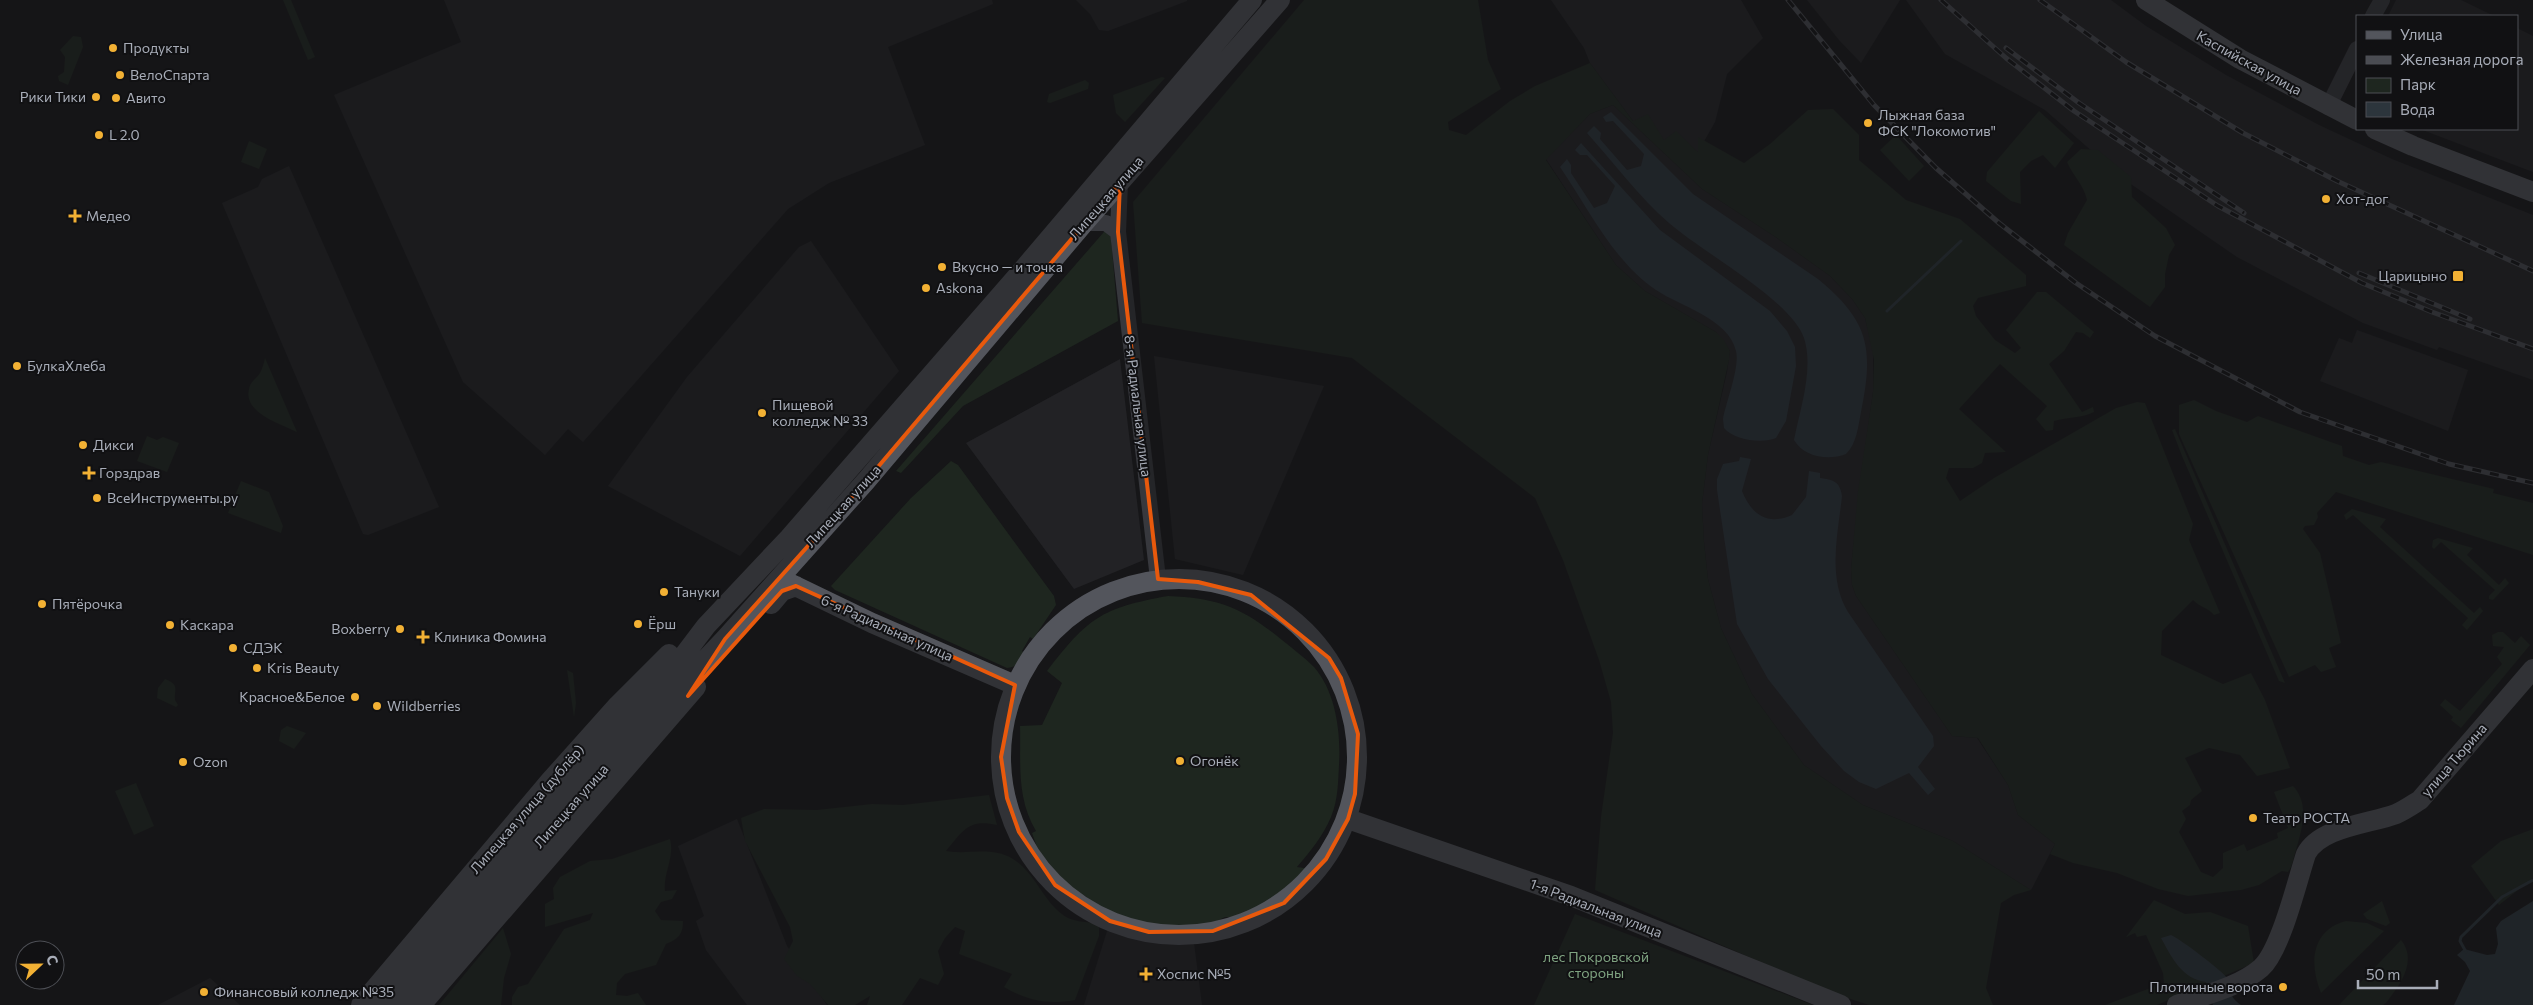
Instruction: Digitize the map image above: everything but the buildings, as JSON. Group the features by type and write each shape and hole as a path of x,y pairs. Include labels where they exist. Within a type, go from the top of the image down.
{"main road":[{"name":"Липецкая улица","path":"378,1005 678,663 706,626 759,570 1014,280 1252,0"},
{"name":"Липецкая улица","path":"398,1005 626,744 725,639 788,582 866,481 1084,223 1280,0"},
{"name":"Каспийская улица","path":"2146,0 2204,38 2328,107 2356,120"},
{"path":"2377,130 2413,146 2533,192"},
{"name":"6-я Радиальная улица","path":"759,570 1015,685"},
{"path":"1158,579 1198,582 1239,590 1251,595 1276,612 1329,658 1340,678 1358,734 1355,794 1348,819 1326,859 1308,881 1284,903 1253,918 1213,931 1172,935 1148,932 1110,921 1084,906 1055,885 1019,832 1007,798 1001,757 1007,713 1015,685 1042,642 1059,621 1072,610 1121,587 1158,579"},
{"path":"421,1005 788,582"},
{"name":"Липецкая улица (дублёр)","path":"360,1005 543,788 618,705 678,646 706,626"},
{"path":"688,696 725,639"},
{"name":"улица Тюрина","path":"2177,1005 2232,984 2260,969 2276,947 2306,854 2314,842 2328,834 2397,813 2420,800 2533,669"},
{"name":"1-я Радиальная улица","path":"1348,819 1571,896 1841,1005"}],"street":[{"path":"2374,15 2382,0"},
{"path":"2328,107 2356,51"},
{"name":"8-я Радиальная улица","path":"1120,182 1118,232 1158,579"},
{"path":"1084,223 1106,223 1118,232"}],"highlighted area":[{"path":"1120,182 1118,232 1158,579 1198,582 1251,595 1329,658 1341,678 1358,734 1355,794 1348,819 1326,859 1284,903 1213,931 1149,932 1110,921 1055,885 1019,832 1007,798 1001,757 1015,685 796,586 782,591 688,696 725,639 866,481"}],"shaded area":[{"path":"444,0 992,0 993,4 888,47 925,145 829,183 788,209 583,442 568,429 545,455 463,382 334,95 461,42"},
{"path":"1076,0 1187,1 1108,31 1099,30 1090,14"},
{"path":"1551,0 1741,0 1763,38 1727,74 1715,122 1698,152 1664,140 1633,121 1590,63 1584,48"},
{"path":"1807,0 1900,0 1861,63 1839,40"},
{"name":"Царицыно","path":"1906,0 2111,0 2146,26 2226,75 2319,125 2392,159 2533,215 2533,380 2439,347 2437,350 2363,323 2237,257 2125,180 2045,110 1945,54"},
{"path":"2396,0 2461,0 2492,15 2388,15"},
{"path":"2518,28 2533,36 2533,172 2423,130 2518,130"},
{"path":"1613,105 1702,189 1777,238 1830,276 1852,299 1865,318 1873,350 1873,392 1859,491 1851,569 1852,585 1856,596 1952,736 1977,738 2008,785 2018,815 2055,844 2031,890 1953,841 1863,805 1804,765 1752,694 1721,628 1708,579 1704,542 1702,504 1708,455 1730,351 1716,332 1645,291 1616,265 1546,159 1590,114"},
{"path":"289,166 439,507 368,535 363,534 222,203 258,187 262,179"},
{"name":"Пищевой колледж № 33","path":"811,241 899,371 740,556 608,486 687,377 799,247"},
{"path":"2357,330 2468,370 2448,431 2320,381 2339,338 2352,343"},
{"path":"1154,356 1324,386 1243,575 1175,559"},
{"path":"1120,359 1144,560 1074,589 966,443"},
{"path":"737,819 787,946 827,1005 747,1005 706,950 696,921 704,916 678,846"},
{"name":"Хоспис №5","path":"1108,928 1147,939 1194,943 1202,1005 1084,1005"},
{"name":"Финансовый колледж №35","path":"210,978 240,1005 158,1005"}],"green space":[{"path":"283,0 291,0 315,57 308,60"},
{"path":"1304,0 1478,0 1488,60 1501,89 1448,122 1449,130 1466,135 1510,101 1535,86 1590,63 1633,121 1648,114 1664,140 1676,131 1698,152 1698,137 1744,163 1770,144 1808,110 1833,109 1859,135 1859,160 1906,200 1960,219 2026,275 2026,286 1978,298 1973,306 1976,316 1995,340 2015,353 2021,348 2006,330 2037,292 2046,292 2094,332 2090,338 2083,333 2076,332 2064,351 2049,364 2082,412 2093,407 2094,412 2054,421 2053,430 2046,431 2036,419 2047,406 2000,364 1959,409 2006,452 1985,453 1982,463 1973,468 1949,468 1946,478 1960,501 1994,478 2116,408 2137,402 2145,403 2193,524 2189,540 2220,613 2214,615 2193,600 2162,631 2161,655 2223,684 2251,673 2265,700 2290,768 2257,776 2240,755 2209,748 2185,758 2202,791 2182,811 2186,819 2179,832 2201,872 2213,877 2223,868 2223,853 2244,844 2247,851 2278,838 2277,833 2288,828 2274,792 2293,786 2301,801 2303,817 2292,864 2288,872 2282,871 2259,885 2241,890 2188,896 2158,889 2117,873 2073,863 2050,854 2055,844 2018,815 2008,785 1978,738 1952,736 1856,596 1852,585 1851,569 1858,491 1873,392 1874,360 1865,318 1852,299 1830,276 1777,238 1702,189 1613,105 1590,114 1546,160 1616,265 1645,291 1716,332 1724,340 1730,351 1708,455 1702,504 1704,542 1708,579 1721,628 1752,694 1804,765 1863,805 1953,841 2031,890 2014,895 2001,903 1986,988 1993,1005 1869,1005 1832,993 1595,890 1601,817 1613,733 1611,702 1599,660 1563,560 1535,498 1352,358 1142,323 1133,202"},
{"path":"73,36 81,37 83,47 68,85 59,81 58,76 64,72 65,57 60,50"},
{"path":"1162,77 1165,78 1125,122 1116,113 1113,95"},
{"path":"1085,80 1089,83 1088,89 1050,103 1047,102 1049,94"},
{"path":"2039,111 2074,143 2055,168 2043,155 2031,161 2020,172 2021,204 2011,201 1986,181 1987,172"},
{"path":"1896,135 1924,166 1909,181 1880,150"},
{"path":"249,141 267,149 259,169 241,162"},
{"path":"2081,149 2098,150 2131,177 2132,197 2166,228 2175,245 2169,255 2165,274 2165,287 2150,307 2064,245 2068,233 2087,200 2083,189 2067,162"},
{"path":"1110,225 1118,321 963,406 901,473 896,471"},
{"path":"265,358 297,432 273,421 257,411 252,405 249,389 260,373"},
{"path":"2194,400 2216,411 2247,422 2258,416 2342,446 2343,456 2369,465 2381,462 2494,489 2493,493 2533,503 2533,555 2336,492 2317,513 2318,517 2314,525 2305,526 2303,529 2320,553 2341,643 2329,648 2336,667 2321,672 2315,665 2289,677 2179,434 2179,405"},
{"path":"2175,429 2285,683 2279,681 2182,456 2172,430"},
{"path":"147,436 157,440 163,437 179,443 167,472 137,461"},
{"path":"951,461 958,465 1054,596 1056,605 1033,639 1030,637 1022,651 1025,654 1016,665 1007,668 835,590 831,586 911,498"},
{"path":"241,481 269,492 283,526 281,533 228,513"},
{"path":"2352,509 2386,519 2380,527 2474,613 2480,607 2483,611 2467,630 2462,625 2468,618 2353,515 2346,520 2344,515"},
{"path":"2438,538 2473,548 2467,555 2499,585 2505,578 2509,583 2493,600 2489,599 2489,596 2495,590 2441,542 2434,549 2432,547 2433,540"},
{"name":"Огонёк","path":"1168,596 1202,599 1230,607 1255,620 1302,656 1314,667 1327,688 1335,713 1339,740 1338,785 1333,811 1320,837 1297,867 1311,869 1269,904 1237,917 1225,917 1207,926 1186,928 1161,925 1141,926 1098,907 1085,896 1071,890 1038,850 1032,833 1036,831 1022,793 1020,767 1020,726 1042,725 1062,683 1047,671 1061,653 1086,627 1111,611 1145,600"},
{"path":"2503,632 2515,643 2521,636 2530,645 2461,728 2451,720 2453,717 2440,705 2445,699 2460,711 2502,664 2497,657 2504,647 2493,646 2492,635"},
{"path":"567,670 573,673 576,703 574,717"},
{"path":"165,679 174,685 175,700 178,705 176,707 157,698 158,688"},
{"path":"287,726 306,733 294,749 279,741 281,730"},
{"path":"136,783 154,826 134,835 115,791"},
{"path":"989,795 997,825 979,824 967,828 946,851 988,852 1005,855 1021,865 1053,905 1068,918 1099,924 1099,936 1075,1000 1038,1001 1021,996 1004,987 1012,974 959,954 965,931 955,927 945,938 938,951 944,974 938,985 920,978 902,1005 867,1005 870,996 855,1005 828,1005 810,984 797,976 784,959 793,941 790,927 745,841 741,818 764,809 817,810 872,804 903,805"},
{"path":"2533,829 2533,878 2499,905 2471,866 2501,841"},
{"path":"670,839 671,852 665,891 677,890 672,899 661,902 655,911 661,920 683,921 681,933 677,938 666,944 656,965 625,974 617,983 616,995 627,996 638,993 646,1005 512,1005 512,997 518,987 528,984 564,929 590,920 593,913 545,927 545,904 554,899 553,888 560,877 590,861 612,859"},
{"path":"2154,900 2185,914 2210,912 2248,926 2254,963 2157,1005 2105,1005 2164,983 2163,973 2146,935 2137,937 2135,933 2126,937"},
{"path":"2382,901 2390,923 2386,926 2367,919 2363,914"},
{"name":"лес Покровской стороны","path":"1575,914 1813,1005 1534,1005"},
{"path":"2346,921 2367,923 2384,931 2321,993 2315,971 2314,960 2316,950 2326,932 2334,925"},
{"path":"503,928 511,954 504,978 501,1005 439,1005"},
{"path":"2401,940 2408,956 2405,973 2397,989 2386,1003 2383,1005 2339,1005"}],"water":[{"path":"1611,112 1693,194 1818,279 1848,308 1864,337 1867,353 1867,370 1856,434 1853,445 1846,454 1832,457 1817,456 1798,446 1794,440 1805,389 1808,363 1804,338 1796,323 1782,308 1744,277 1669,223 1627,180 1587,133 1594,126 1601,133 1600,139 1627,170 1641,166 1644,154 1613,121 1606,122 1603,117"},
{"path":"1581,143 1660,230 1770,311 1787,331 1795,347 1796,366 1786,421 1776,438 1763,441 1749,440 1734,435 1724,428 1723,419 1737,358 1731,340 1724,330 1702,314 1656,290 1641,278 1614,249 1560,167 1567,159 1571,165 1571,173 1594,208 1607,203 1615,186 1587,155 1580,155 1575,150"},
{"path":"1740,457 1751,459 1742,491 1750,506 1761,516 1775,519 1792,515 1806,497 1809,471 1820,473 1820,478 1835,482 1840,487 1842,496 1836,570 1842,599 1848,612 1933,736 1934,746 1918,767 1935,789 1928,795 1909,773 1876,789 1859,782 1844,771 1821,746 1768,679 1737,624 1717,490 1717,479 1723,464 1739,461"},
{"path":"2533,901 2533,1005 2454,1005 2470,971 2465,962 2457,955 2464,949 2487,955 2495,954 2498,944 2496,928 2501,921"},
{"path":"2171,935 2191,948 2227,978 2232,995 2241,1005 2213,1005 2206,982 2190,977 2169,953 2161,938"}],"waterway":[{"path":"1887,311 1961,241"},
{"path":"2466,952 2460,941 2461,937 2502,897 2533,880"}],"railway":[{"path":"1788,0 1874,105 1936,168 1999,223 2076,283 2155,336 2300,412 2449,464 2533,483"},
{"path":"1941,0 2006,58 2074,111 2218,206 2362,283 2432,312 2533,349"},
{"path":"2040,0 2126,62 2243,133 2337,181 2533,271"},
{"path":"2006,48 2079,103 2244,213"},
{"path":"2359,273 2470,319"}],"place":[{"name":"Продукты","path":"113,48"},
{"name":"ВелоСпарта","path":"120,75"},
{"name":"Рики Тики","path":"96,97"},
{"name":"Авито","path":"116,98"},
{"name":"Лыжная база ФСК \"Локомотив\"","path":"1868,123"},
{"name":"L 2.0","path":"99,135"},
{"name":"Хот-дог","path":"2326,199"},
{"name":"Медео","path":"75,216"},
{"name":"Вкусно — и точка","path":"942,267"},
{"name":"Царицыно","path":"2458,276"},
{"name":"Askona","path":"926,288"},
{"name":"БулкаХлеба","path":"17,366"},
{"name":"Пищевой колледж № 33","path":"762,413"},
{"name":"Дикси","path":"83,445"},
{"name":"Горздрав","path":"89,473"},
{"name":"ВсеИнструменты.ру","path":"97,498"},
{"name":"Тануки","path":"664,592"},
{"name":"Пятёрочка","path":"42,604"},
{"name":"Ёрш","path":"638,624"},
{"name":"Каскара","path":"170,625"},
{"name":"Boxberry","path":"400,629"},
{"name":"Клиника Фомина","path":"423,637"},
{"name":"СДЭК","path":"233,648"},
{"name":"Kris Beauty","path":"257,668"},
{"name":"Красное&Белое","path":"355,697"},
{"name":"Wildberries","path":"377,706"},
{"name":"Огонёк","path":"1180,761"},
{"name":"Ozon","path":"183,762"},
{"name":"Театр РОСТА","path":"2253,818"},
{"name":"Хоспис №5","path":"1146,974"},
{"name":"Плотинные ворота","path":"2283,987"},
{"name":"Финансовый колледж №35","path":"204,992"}]}
